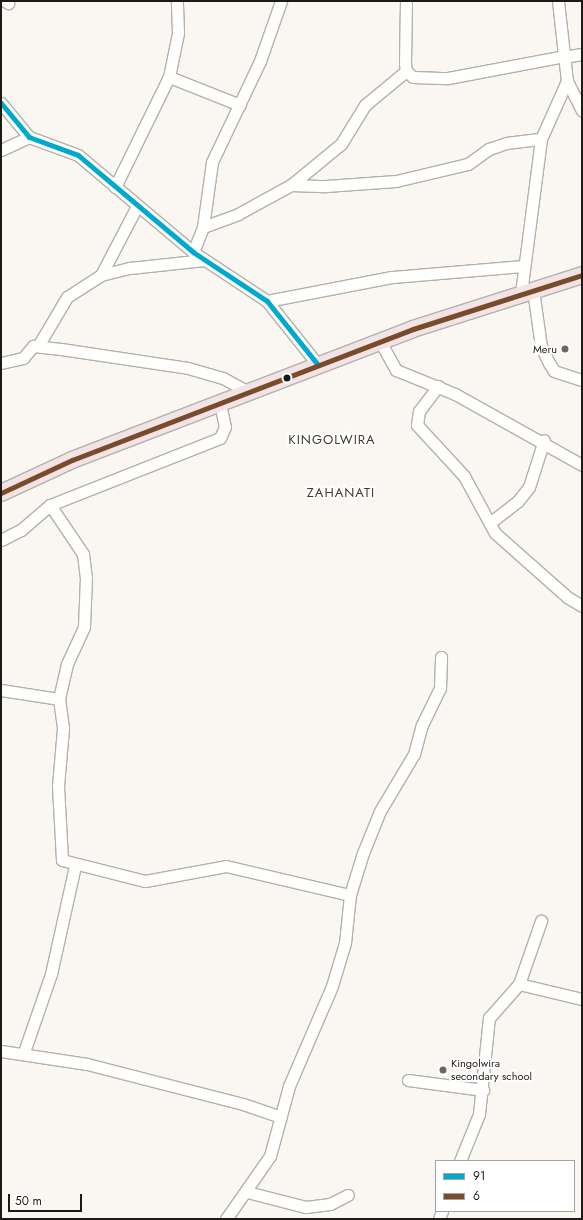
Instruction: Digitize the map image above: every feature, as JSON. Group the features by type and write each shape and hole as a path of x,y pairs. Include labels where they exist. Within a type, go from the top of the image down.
{"highway":[{"path":"1,493 72,460 318,365 527,291 582,275"}],"street":[{"path":"115,187 169,77 178,33 177,1"},
{"path":"194,252 203,227 212,162 240,105 281,1"},
{"path":"406,1 406,71"},
{"path":"558,1 567,81 582,110"},
{"path":"406,71 418,79 437,79 582,54"},
{"path":"203,227 238,214 291,185 341,144 365,105 406,71"},
{"path":"169,77 240,105"},
{"path":"567,81 542,139 524,266 527,291 541,346 549,363 554,371 582,380"},
{"path":"1,102 29,137 78,155 137,206 194,252 267,301 318,365"},
{"path":"1,150 29,137"},
{"path":"291,185 326,186 396,181 468,164 489,149 506,143 542,139"},
{"path":"101,275 137,206"},
{"path":"38,346 67,297 101,275 130,268 205,260"},
{"path":"267,301 392,277 524,266"},
{"path":"381,343 396,370 438,386 544,440 582,465"},
{"path":"1,363 23,358 33,346 38,346 188,368 223,378 248,392"},
{"path":"438,386 419,411 418,425 464,476 503,541 538,568 566,597 582,606"},
{"path":"1,540 21,530 50,505 220,438 225,427 220,404"},
{"path":"491,522 518,501 528,486 544,440"},
{"path":"50,505 83,554 86,577 84,627 67,664 58,699 63,728 58,786 59,849 62,860 75,866 145,881 226,866 350,895"},
{"path":"226,1219 247,1192 270,1156 289,1086 332,986 345,943 350,895 380,811 414,754 422,725 440,688 441,656"},
{"path":"1,690 58,699"},
{"path":"24,1052 51,974 75,866"},
{"path":"460,1160 478,1114 483,1090 489,1018 519,984 541,921"},
{"path":"519,984 582,999"},
{"path":"1,1050 24,1052 242,1104 281,1117"},
{"path":"408,1080 483,1090"},
{"path":"247,1192 306,1206 330,1204 348,1195"}],"transit line":[{"name":"91","path":"1,103 29,137 78,155 193,252 267,301 318,365"},
{"name":"6","path":"1,493 72,460 413,329 582,275"}],"place":[{"name":"Meru","path":"565,349"},
{"name":"Kingolwira secondary school","path":"443,1070"}],"district":[{"name":"KINGOLWIRA","path":"332,440"},
{"name":"ZAHANATI","path":"341,493"}]}
